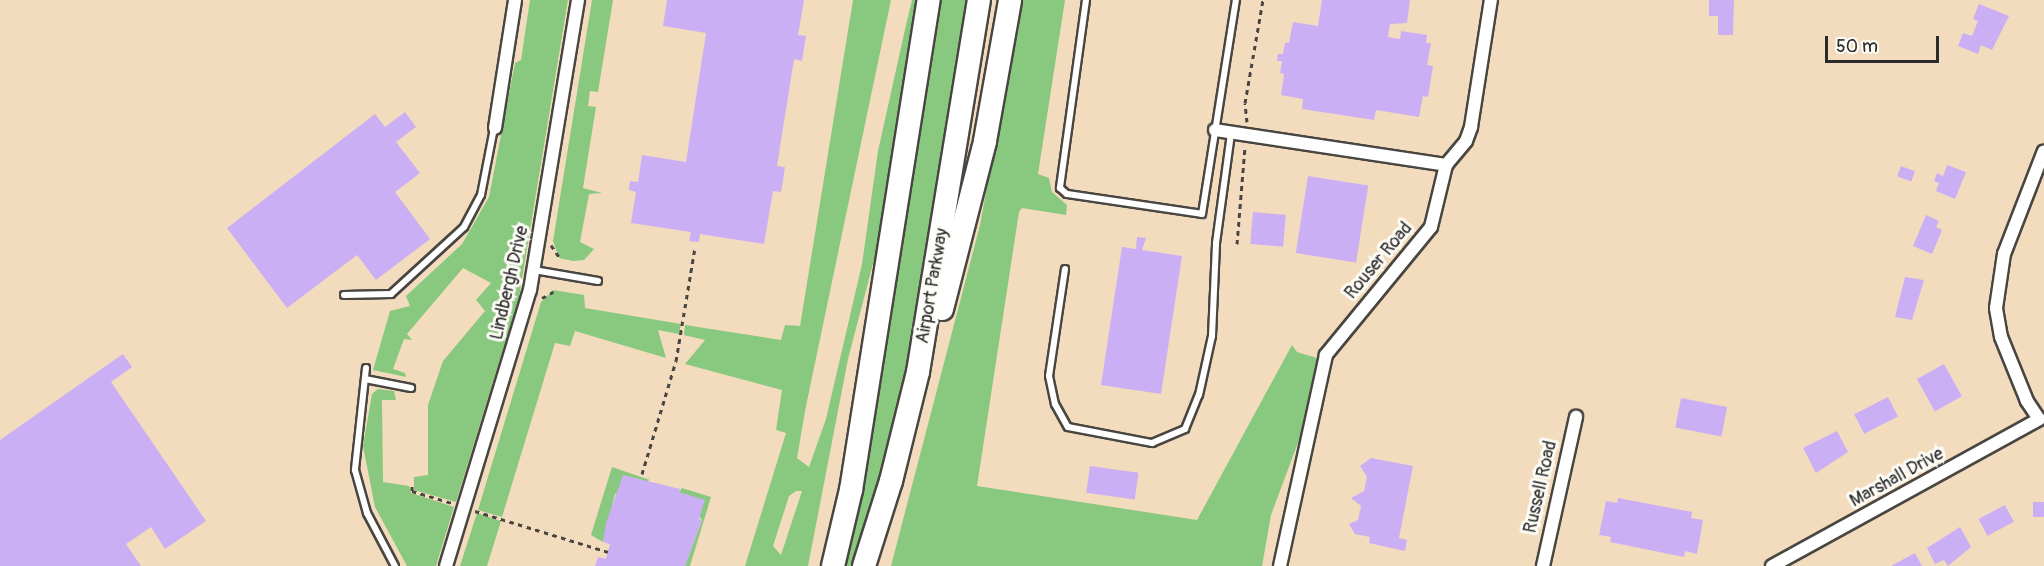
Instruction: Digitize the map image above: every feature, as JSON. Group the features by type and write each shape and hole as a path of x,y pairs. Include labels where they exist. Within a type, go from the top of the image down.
{"highway":[{"path":"833,566 852,478 929,0"},
{"name":"Airport Parkway","path":"864,566 891,481 928,318 979,0"},
{"path":"891,481 957,257 985,141 1010,0"}],"street":[{"path":"495,128 515,0"},
{"name":"Lindbergh Drive","path":"446,566 520,328 534,270 578,0"},
{"path":"1215,130 1446,165 1466,141 1471,127 1491,0"},
{"path":"2042,420 2027,401 2001,337 1996,308 2004,254 2044,151"},
{"name":"Rouser Road","path":"1280,566 1326,355 1431,227 1446,165"},
{"name":"Russell Road","path":"1543,566 1576,417"},
{"name":"Marshall Drive","path":"1772,566 2042,420"}],"lane":[{"path":"1086,0 1058,180 1062,191 1202,214 1236,0"},
{"path":"344,295 391,294 464,227 481,195 495,128"},
{"path":"1065,269 1049,376 1055,404 1068,427 1152,443 1185,429 1199,395 1212,336 1216,243 1232,132"},
{"path":"534,270 598,281"},
{"path":"366,368 354,470 367,513 394,566"},
{"path":"365,379 411,388"}],"path":[{"path":"642,474 676,362 695,248"},
{"path":"412,486 412,491 608,552"}],"green space":[{"path":"530,0 568,0 519,297 456,502 414,490 414,477 428,475 428,405 443,361 485,311 476,300 491,283 463,268 407,334 412,340 404,339 393,369 405,373 406,377 373,370 390,311 410,306 406,296 462,244 489,197 515,63 521,60"},
{"path":"592,0 613,0 598,92 590,91 588,106 596,107 583,188 602,193 589,194 580,242 594,249 584,260 573,261 559,258 553,241"},
{"path":"853,0 891,0 806,406 797,458 809,467 826,419 862,264 878,151 906,25 912,0 920,0 886,214 848,359 808,566 745,566 786,433 776,430 782,390 685,364 705,340 684,335 685,325 781,340 785,325 800,326","holes":["796,491 802,491 781,555 773,546 789,496"]},
{"path":"939,0 969,0 905,387 856,566 843,566"},
{"path":"1021,0 1065,0 1038,174 1049,178 1052,192 1067,205 1066,215 1022,208 1019,212 977,486 1197,520 1292,345 1297,352 1317,358 1299,440 1271,515 1262,566 891,566 980,225"},
{"path":"553,290 584,295 585,308 681,324 679,334 658,330 666,358 575,331 570,346 555,343 502,517 478,510 541,302"},
{"path":"378,389 394,391 396,400 382,400 383,482 409,486 411,493 454,507 436,566 407,566 375,507 363,446 372,394"},
{"path":"612,467 650,480 615,494 603,542 591,535"},
{"path":"682,488 711,497 690,566 685,566 702,520 679,492"},
{"path":"477,513 501,521 487,566 460,566"}],"building":[{"path":"667,0 804,0 798,35 806,36 802,61 794,59 777,166 785,167 783,181 781,192 773,191 764,244 700,234 699,242 689,241 691,232 631,223 636,192 629,190 630,181 638,182 642,155 686,162 706,33 663,26"},
{"path":"1322,0 1410,0 1407,23 1390,24 1388,37 1400,39 1401,31 1427,35 1426,43 1431,43 1427,65 1433,66 1428,97 1423,96 1419,117 1376,110 1374,120 1302,109 1303,99 1281,95 1284,74 1280,73 1282,61 1277,61 1278,54 1283,54 1285,43 1289,43 1293,22 1318,26"},
{"path":"1709,0 1734,0 1733,35 1718,35 1718,16 1709,16"},
{"path":"1979,4 2009,16 1992,50 1981,45 1978,54 1958,46 1963,33 1972,36 1978,21 1973,19"},
{"path":"405,112 416,127 396,142 420,173 395,192 430,239 376,280 357,255 287,308 227,228 375,114 385,127"},
{"path":"1947,165 1966,172 1955,199 1936,191 1939,183 1934,181 1937,173 1943,176"},
{"path":"1901,166 1915,171 1911,181 1897,176"},
{"path":"1308,176 1368,186 1356,263 1296,253"},
{"path":"1253,212 1286,215 1283,247 1250,244"},
{"path":"1926,215 1939,221 1936,227 1942,230 1932,254 1913,246"},
{"path":"1137,237 1146,238 1142,250 1182,256 1161,394 1101,385 1122,247 1136,249"},
{"path":"1905,277 1924,280 1912,320 1895,317"},
{"path":"123,354 132,367 111,382 206,521 165,549 151,527 126,544 141,566 0,566 0,440"},
{"path":"1944,364 1962,396 1935,411 1917,379"},
{"path":"1888,397 1898,417 1864,434 1854,414"},
{"path":"1681,398 1727,407 1721,436 1675,427"},
{"path":"1837,431 1848,452 1816,473 1803,448"},
{"path":"1371,458 1413,466 1399,538 1407,540 1405,551 1369,543 1370,537 1355,534 1349,524 1358,520 1361,506 1351,498 1364,491 1367,477 1360,466"},
{"path":"1090,466 1139,473 1135,500 1086,493"},
{"path":"623,475 680,489 679,492 705,500 699,519 702,520 685,566 595,566 598,557 606,559 610,544 603,542 606,523"},
{"path":"1618,498 1692,512 1691,518 1703,520 1697,554 1685,551 1684,557 1610,542 1611,537 1599,535 1606,501 1617,503"},
{"path":"2033,502 2044,502 2044,517 2033,517"},
{"path":"2005,505 2014,522 1987,536 1979,519"},
{"path":"1960,527 1971,547 1948,566 1944,560 1935,564 1927,548"},
{"path":"1915,553 1922,566 1891,566"}]}
